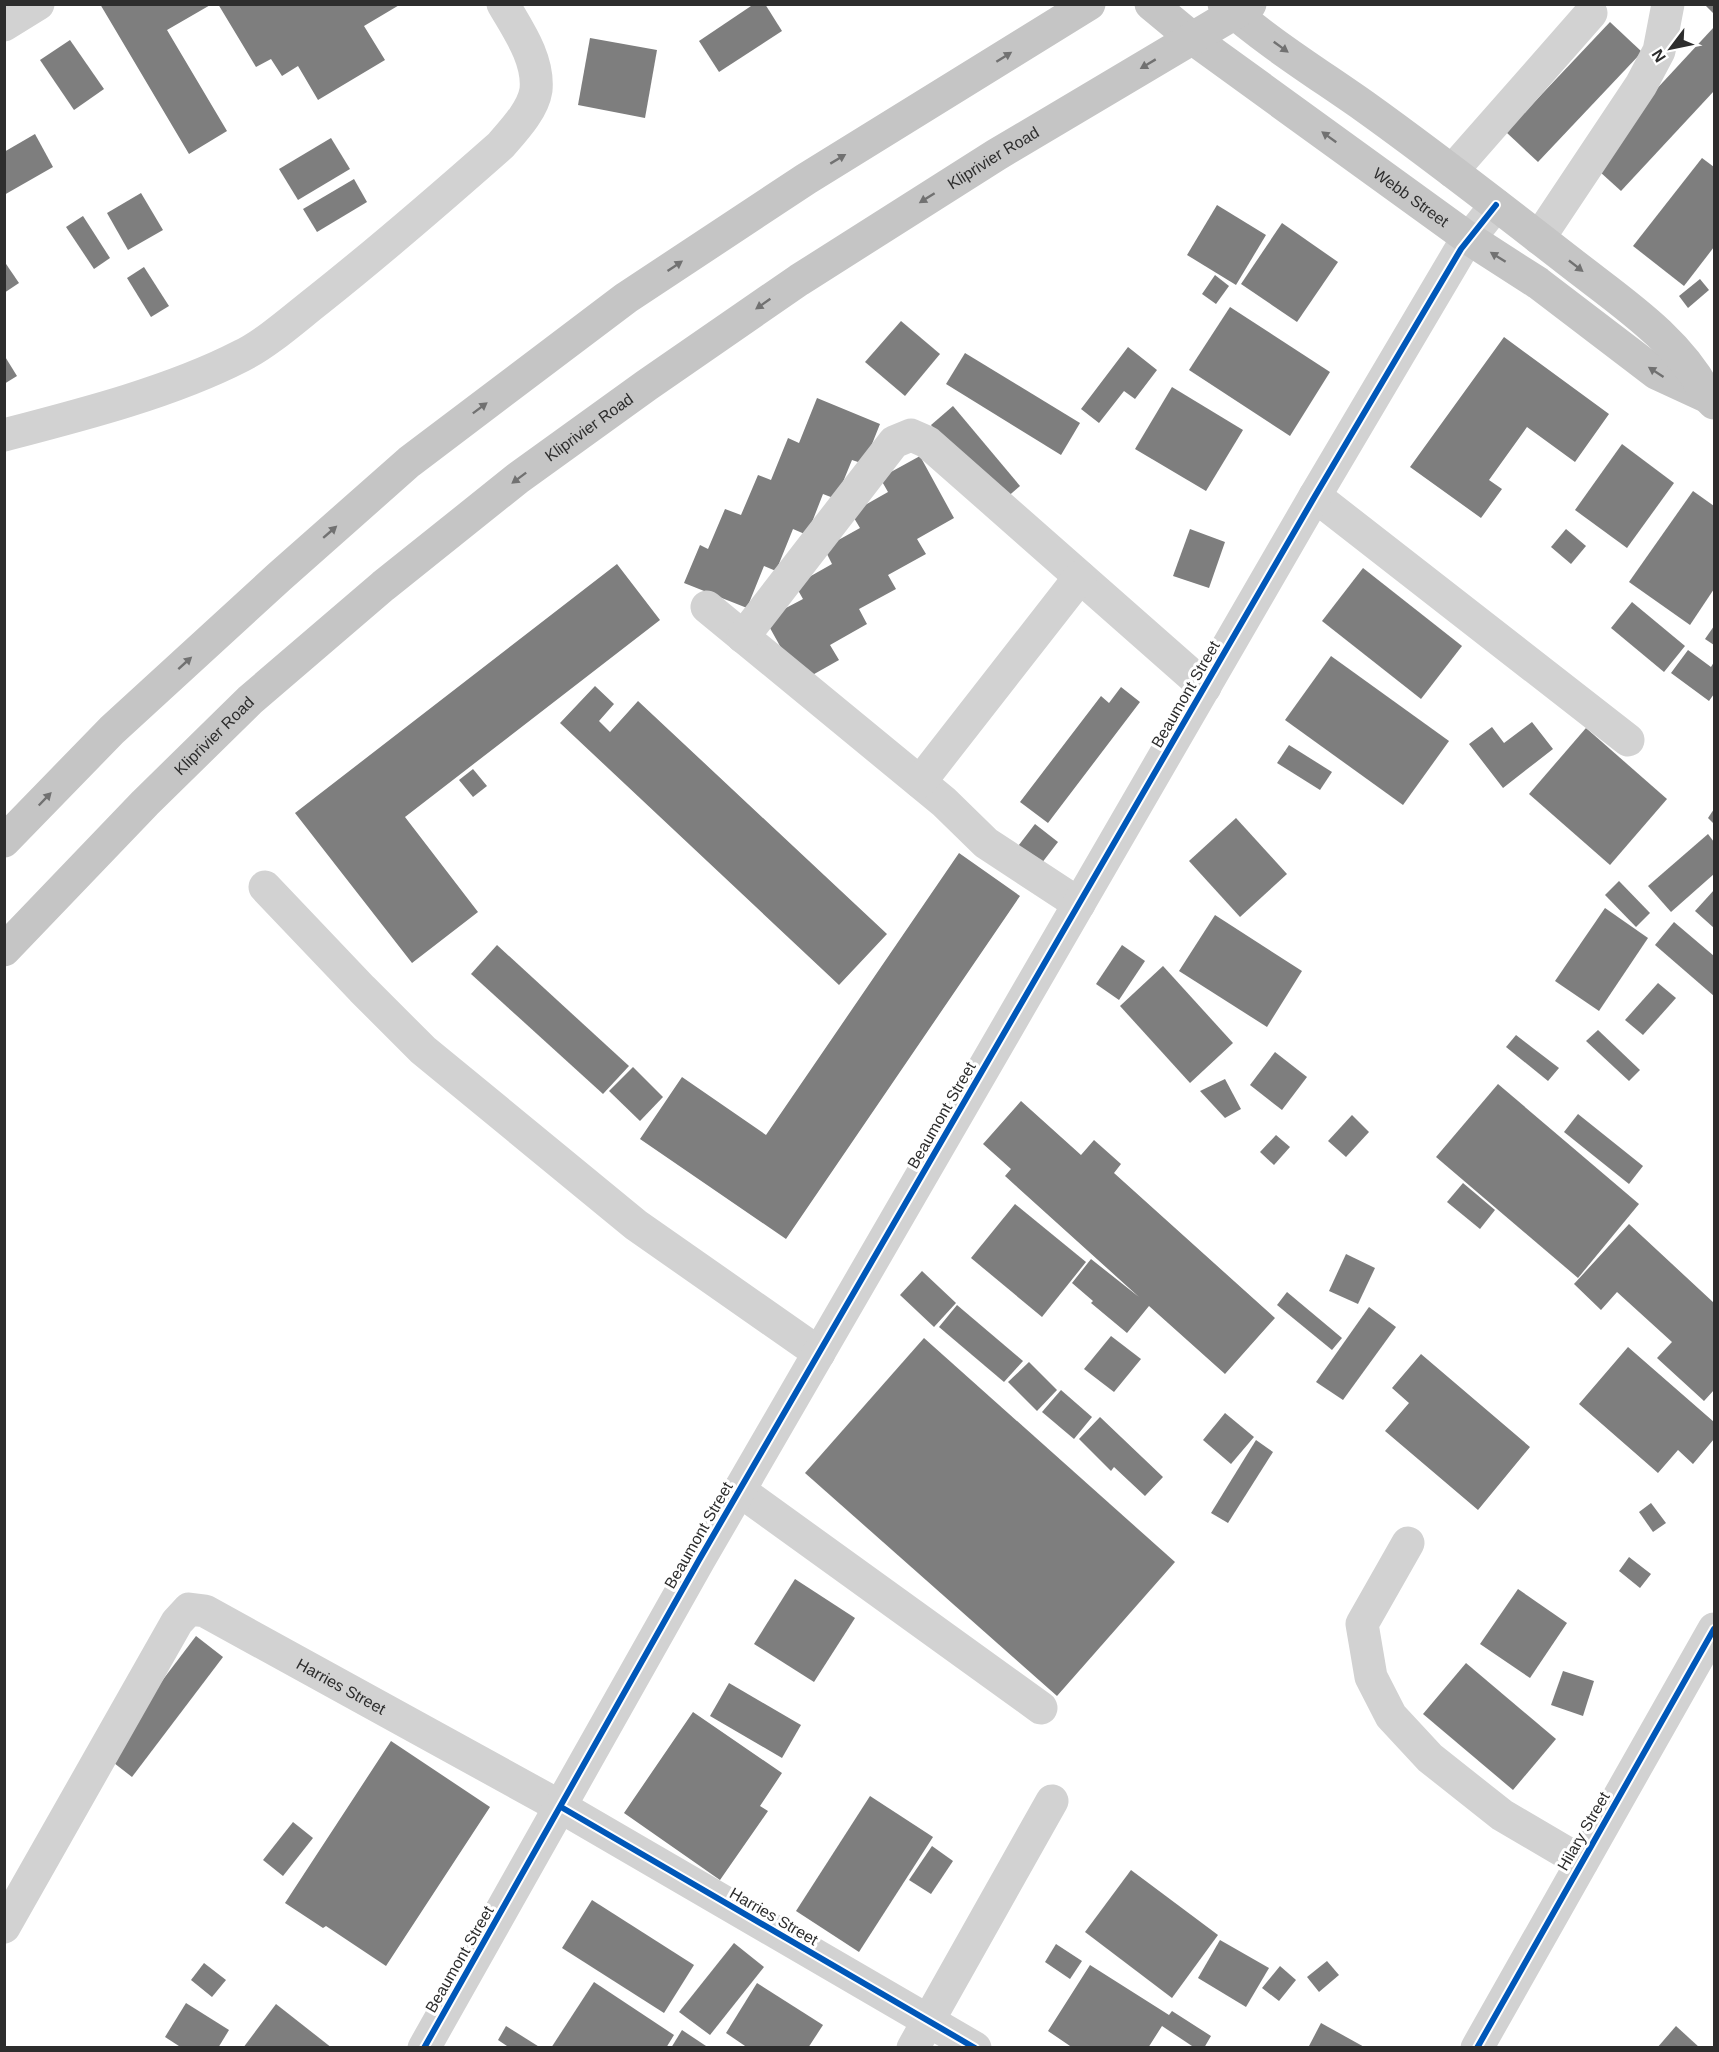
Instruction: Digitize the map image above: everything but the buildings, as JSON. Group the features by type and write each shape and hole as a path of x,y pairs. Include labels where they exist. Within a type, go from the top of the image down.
{"main road":[{"path":"4,841 112,730 279,577 418,456 636,292 806,178 1089,4"},
{"name":"Webb Street","path":"1151,4 1192,38 1468,238 1538,284 1656,373 1711,400"},
{"name":"Webb Street","path":"1236,7 1497,204 1659,333 1683,357 1711,400"},
{"name":"Kliprivier Road","path":"4,950 145,803 250,700 383,586 518,478 646,385 799,280 996,155 1192,38 1236,7"}],"street":[{"path":"4,25 38,4"},
{"path":"4,435 64,420 184,381 243,356 386,246 501,145 517,126 536,92 535,70 528,48 503,4"},
{"path":"1539,238 1641,85 1659,51 1668,4"},
{"path":"1452,171 1591,13"},
{"name":"Beaumont Street","path":"424,2048 739,1490 1315,496 1468,238 1497,204"},
{"path":"743,637 894,442 911,435 927,442 1205,687"},
{"path":"1315,496 1628,740"},
{"path":"920,782 1080,577"},
{"path":"707,608 944,802 986,843 1079,904"},
{"path":"265,887 423,1050 636,1225 819,1353"},
{"path":"739,1490 1041,1708"},
{"path":"1408,1543 1362,1624 1371,1677 1391,1716 1430,1758 1502,1815 1582,1862"},
{"name":"Harries Street","path":"4,1927 177,1622 189,1609 205,1611 561,1807 920,2034 975,2048"},
{"name":"Hilary Street","path":"1477,2048 1714,1629"},
{"path":"920,2034 1052,1801"}],"cycle path":[{"path":"424,2048 699,1560 1315,496 1461,249 1496,205"},
{"path":"1477,2048 1714,1629"},
{"path":"561,1807 975,2048"}]}
